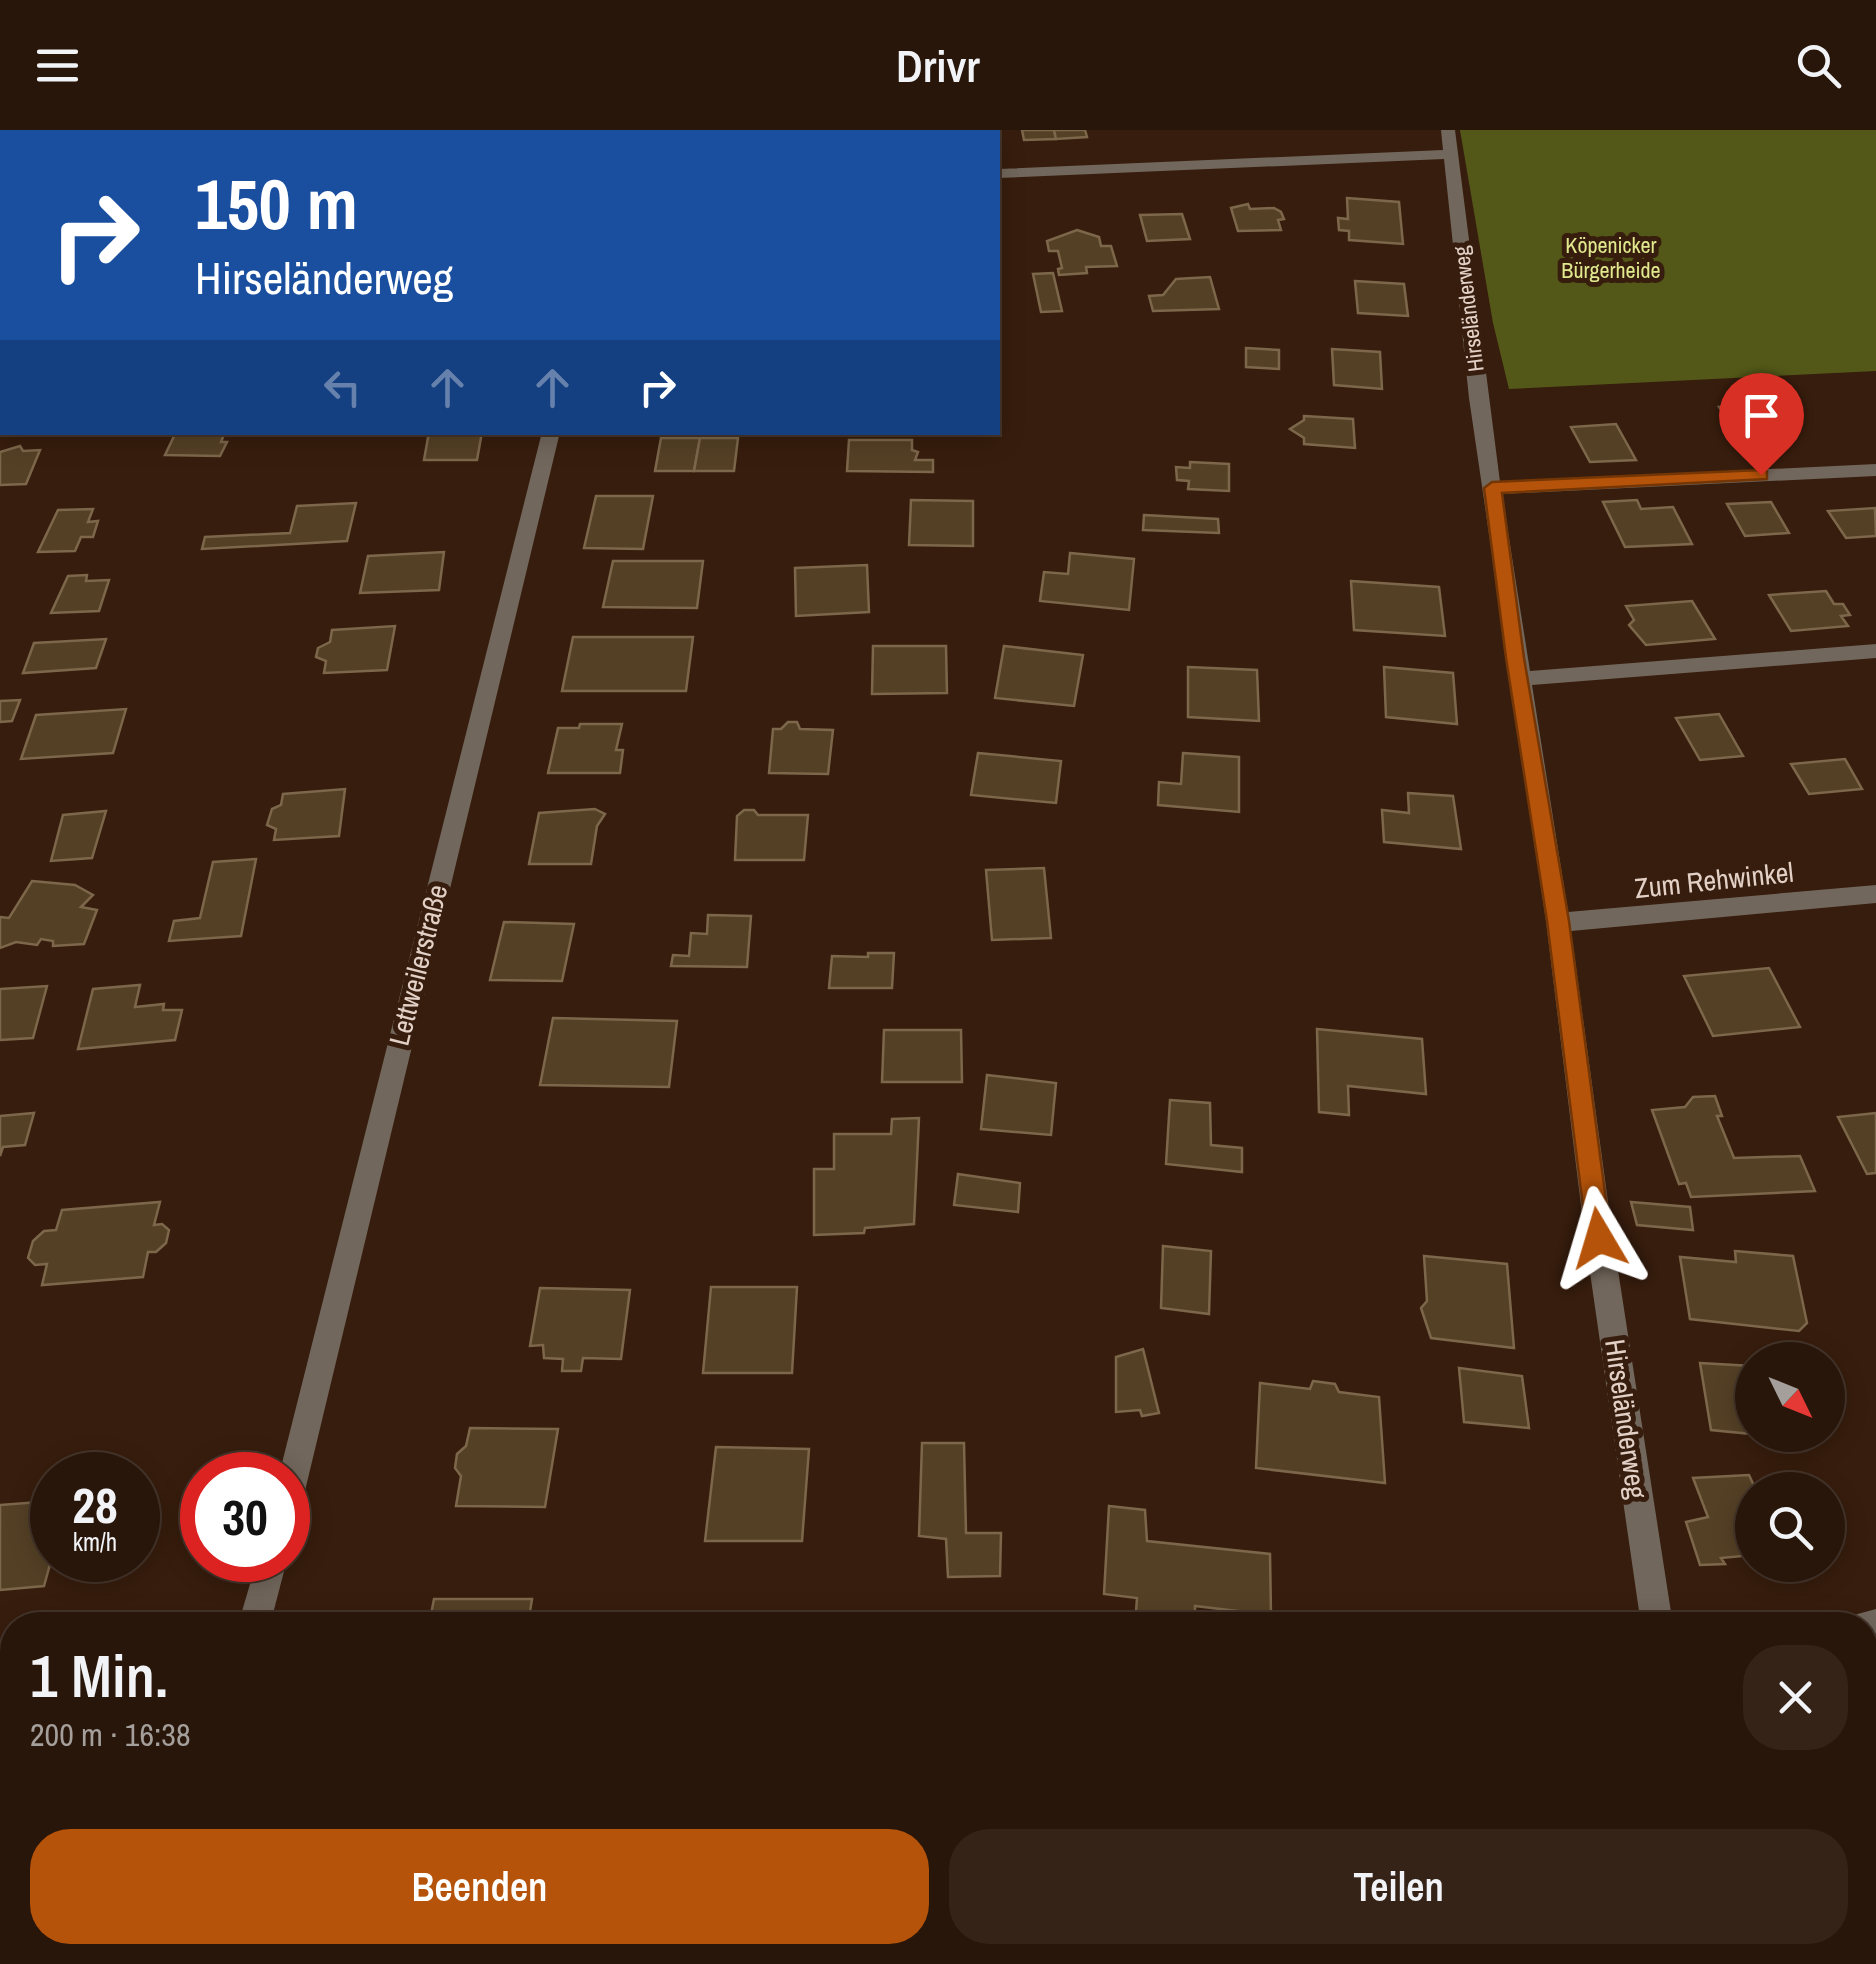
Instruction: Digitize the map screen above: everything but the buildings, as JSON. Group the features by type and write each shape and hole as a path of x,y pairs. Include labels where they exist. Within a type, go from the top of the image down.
{"street":[{"name":"Hirseländerweg","path":"1448,130 1518,678 1558,921 1599,1238 1655,1612"},
{"path":"1000,174 1449,154"},
{"name":"Lettweilerstraße","path":"300,1452 549,435"},
{"path":"1492,488 1876,470"},
{"path":"1518,678 1876,651"},
{"name":"Zum Rehwinkel","path":"1558,921 1584,923 1876,894"},
{"path":"258,1612 266,1582"}],"green space":[{"name":"Köpenicker Bürgerheide","path":"1460,130 1876,130 1876,371 1509,389 1493,323"}],"route":[{"path":"1599,1238 1558,921 1492,488 1761,475"}]}
